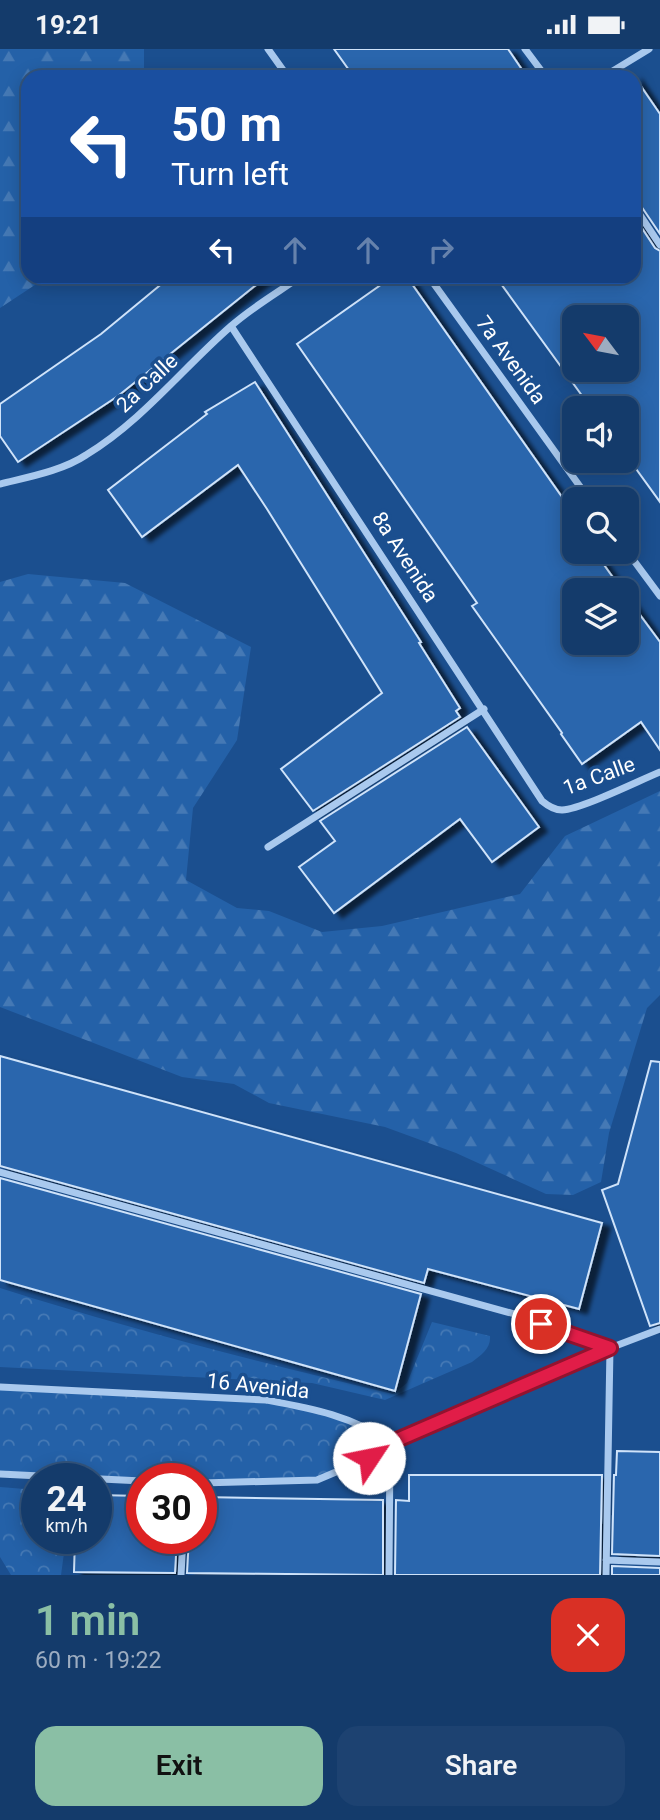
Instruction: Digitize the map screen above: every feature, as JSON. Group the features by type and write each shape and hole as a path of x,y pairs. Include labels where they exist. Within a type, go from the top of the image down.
{"street":[{"path":"268,49 283,70"},
{"path":"525,49 541,70"},
{"path":"614,70 649,49"},
{"path":"641,216 660,245"},
{"name":"2a Calle","path":"0,484 84,457 116,435 231,326 290,284"},
{"name":"7a Avenida","path":"434,284 580,487"},
{"name":"8a Avenida","path":"231,326 484,709 536,794 549,807"},
{"path":"636,564 660,596"},
{"path":"268,847 484,709"},
{"name":"1a Calle","path":"549,807 562,810 581,805 660,772"},
{"path":"0,1172 518,1315 610,1348"},
{"path":"217,1483 317,1480 369,1458 390,1443 660,1329"},
{"path":"606,1575 610,1348"},
{"name":"16 Avenida","path":"0,1387 266,1400 340,1417 390,1443"},
{"path":"389,1575 390,1443"},
{"path":"0,1474 126,1480"},
{"path":"181,1575 182,1554"},
{"path":"606,1560 660,1562"}],"green space":[{"path":"0,49 144,49 144,70 21,70 21,284 36,284 0,308"},
{"path":"28,574 125,583 251,647 237,740 193,808 186,880 237,908 269,911 322,932 382,926 520,894 565,836 660,791 660,995 647,1008 609,1133 601,1182 573,1195 546,1194 456,1153 385,1127 269,1103 234,1084 182,1077 0,1007 0,582"},
{"path":"0,1288 196,1345 393,1394 407,1383 432,1322 490,1336 490,1341 485,1351 472,1362 385,1400 312,1383 0,1367"},
{"path":"0,1387 266,1400 339,1417 390,1443 369,1458 317,1480 217,1483 217,1463 126,1463 126,1477 112,1477 112,1463 21,1463 21,1475 0,1474"},
{"path":"0,1487 21,1489 21,1554 64,1554 61,1575 11,1575 0,1557"}],"building":[{"path":"334,49 508,49 522,70 349,70"},
{"path":"641,86 660,114 660,234 641,206"},
{"path":"641,227 660,251 660,502 639,473 639,396 582,396 572,382 639,382 639,305 562,305 562,368 501,284 641,284"},
{"path":"162,284 257,284 118,396 18,462 0,436 0,404 101,334"},
{"path":"382,284 412,284 562,497 562,564 603,564 613,578 562,578 562,655 639,655 639,614 660,642 660,750 641,722 582,764 472,606 477,603 297,344"},
{"path":"255,382 421,642 419,643 460,708 456,711 460,717 313,811 281,769 382,693 267,509 238,465 142,537 108,490 207,414 205,412"},
{"path":"467,727 539,827 492,862 460,819 334,913 299,867 335,841 320,821"},
{"path":"0,1056 602,1223 579,1309 428,1269 424,1283 0,1166"},
{"path":"651,1061 660,1062 660,1323 650,1326 602,1190 618,1184"},
{"path":"0,1178 421,1294 395,1391 0,1280"},
{"path":"617,1451 660,1452 660,1556 612,1554"},
{"path":"409,1475 602,1475 600,1575 395,1575 396,1500 409,1501"},
{"path":"112,1495 126,1496 126,1554 176,1554 175,1573 74,1572 75,1554 112,1554"},
{"path":"217,1497 383,1500 383,1575 187,1573 188,1554 217,1554"},
{"path":"612,1566 660,1568 660,1575 612,1575"}],"route":[{"path":"369,1458 390,1443 610,1348 541,1324"}]}
